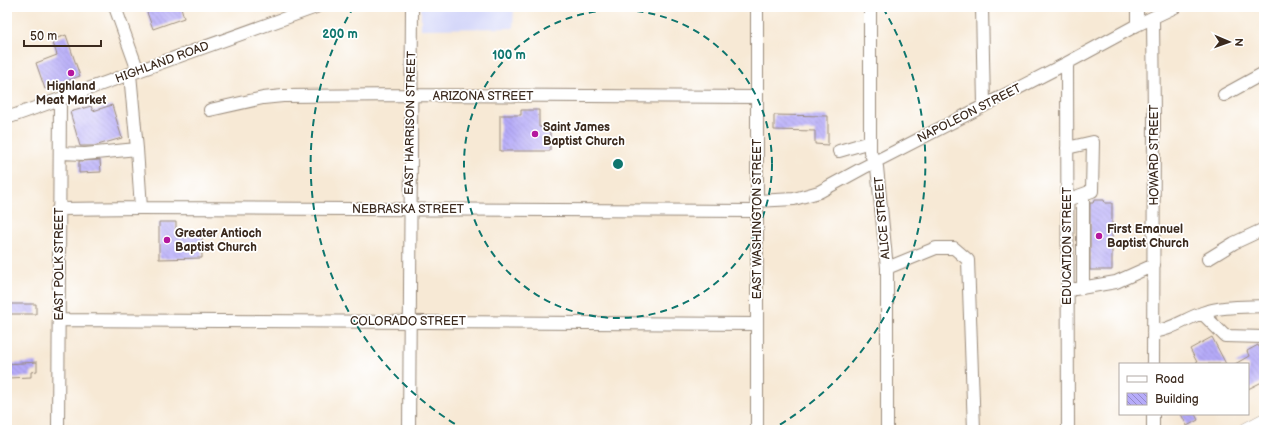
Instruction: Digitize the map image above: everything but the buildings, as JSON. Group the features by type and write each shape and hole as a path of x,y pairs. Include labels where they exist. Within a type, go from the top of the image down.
{"main road":[{"path":"1247,430 1264,421"}],"street":[{"path":"115,7 134,72 141,208"},
{"name":"HIGHLAND ROAD","path":"7,118 134,72 296,10 316,7"},
{"name":"EAST HARRISON STREET","path":"409,430 412,7"},
{"name":"EAST WASHINGTON STREET","path":"757,7 757,430"},
{"name":"ALICE STREET","path":"870,7 870,152 877,167 886,268 887,430"},
{"path":"982,7 984,105"},
{"path":"1137,7 1137,25"},
{"name":"NAPOLEON STREET","path":"757,206 794,199 819,192 1137,25 1175,7"},
{"name":"HOWARD STREET","path":"1153,18 1153,363"},
{"name":"EDUCATION STREET","path":"1067,63 1068,430"},
{"path":"1224,95 1264,73"},
{"name":"ARIZONA STREET","path":"210,110 262,98 282,96 411,95 757,97"},
{"name":"EAST POLK STREET","path":"58,430 58,209 60,99"},
{"path":"839,151 870,142"},
{"path":"1067,148 1093,142 1092,192 1067,200"},
{"path":"60,153 85,154 137,149"},
{"path":"1083,195 1083,288"},
{"name":"NEBRASKA STREET","path":"58,209 410,209 757,206"},
{"path":"1208,259 1234,243 1264,229"},
{"path":"886,268 936,248 954,248 968,260 974,430"},
{"path":"1067,290 1116,282 1154,265"},
{"path":"1153,332 1164,331 1202,313 1216,309 1264,306"},
{"path":"1202,313 1225,336 1264,337"},
{"name":"COLORADO STREET","path":"59,320 757,324"},
{"path":"1153,415 1153,430"}],"shaded area":[{"path":"421,7 514,7 513,28 421,29"}],"place":[{"name":"Highland Meat Market","path":"71,73"},
{"name":"Saint James Baptist Church","path":"535,134"},
{"name":"First Emanuel Baptist Church","path":"1099,236"},
{"name":"Greater Antioch Baptist Church","path":"167,240"}]}
